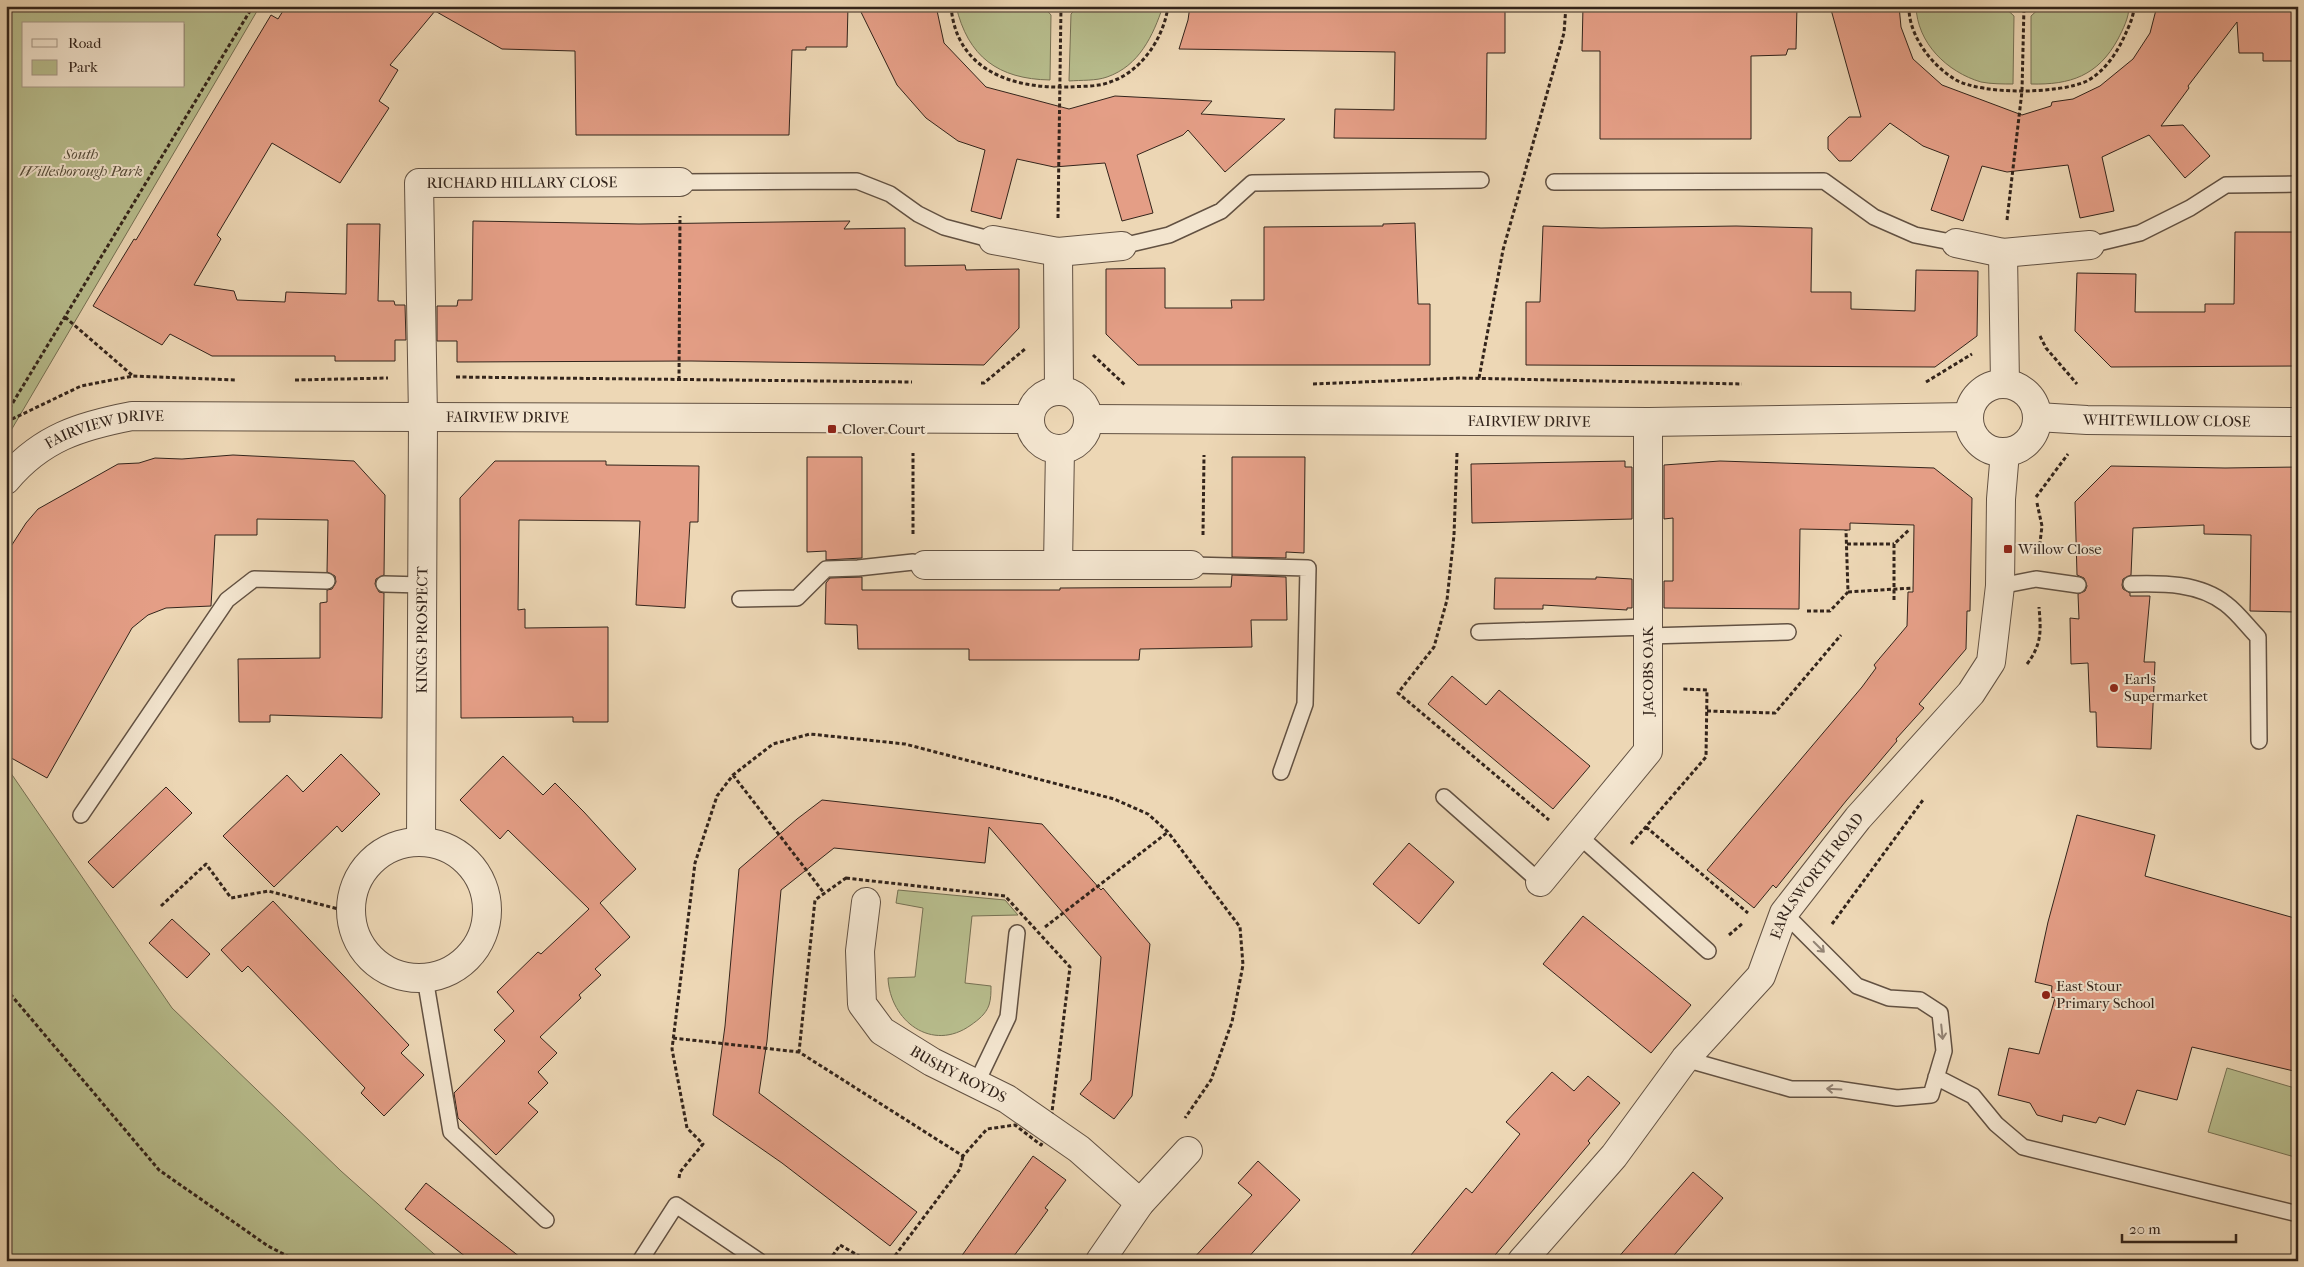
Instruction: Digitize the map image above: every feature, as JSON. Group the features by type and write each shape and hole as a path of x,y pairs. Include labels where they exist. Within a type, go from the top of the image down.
{"street":[{"name":"RICHARD HILLARY CLOSE","path":"422,418 419,183 680,182"},
{"path":"992,240 1058,252 1122,246"},
{"path":"1956,242 2003,253 2090,245"},
{"path":"1058,252 1059,390"},
{"path":"2003,253 2005,384"},
{"path":"2005,384 2024,391 2035,407 2037,417 2036,427 2031,437 2015,450 2004,452 1994,451 1984,446 1976,438 1969,418 1971,406 1976,397 1984,390 2005,384"},
{"path":"1059,390 1076,395 1087,410 1088,419 1087,428 1077,443 1069,448 1060,449 1051,448 1035,437 1029,419 1035,402 1050,391 1059,390"},
{"name":"FAIRVIEW DRIVE","path":"6,480 17,468 50,442 88,425 132,416 1029,419"},
{"name":"WHITEWILLOW CLOSE","path":"2037,417 2087,420 2298,422"},
{"name":"KINGS PROSPECT","path":"421,842 422,418"},
{"name":"FAIRVIEW DRIVE","path":"1088,419 1648,422 1969,418"},
{"name":"JACOBS OAK","path":"1540,882 1648,751 1648,422"},
{"path":"1058,565 1060,449"},
{"name":"EARLSWORTH ROAD","path":"1522,1261 1614,1156 1685,1059 1761,976 1784,913 1858,818 1971,693 1991,662 2000,586 2001,499 2004,452"},
{"path":"919,564 1197,565"},
{"path":"421,842 443,846 462,857 477,875 485,896 486,919 480,941 466,959 447,972 426,978 403,976 383,968 366,953 354,934 350,912 353,890 363,870 379,855 398,844 421,842"},
{"name":"BUSHY ROYDS","path":"866,902 860,951 862,1004 882,1031 932,1062 1007,1099 1080,1149 1140,1203"},
{"path":"1100,1261 1140,1203 1188,1151"}],"lane":[{"path":"1122,246 1169,235 1221,211 1252,183 1481,180"},
{"path":"1554,182 1824,180 1874,217 1916,235 1956,242"},
{"path":"680,182 858,181 890,194 918,214 944,227 992,240"},
{"path":"2090,245 2140,233 2190,208 2226,185 2298,184"},
{"path":"740,599 797,598 826,569 919,564"},
{"path":"1197,565 1308,568 1305,704 1281,772"},
{"path":"81,815 227,600 254,579 327,581"},
{"path":"2000,586 2036,579 2078,585"},
{"path":"2131,584 2163,583 2205,590 2227,604 2258,638 2259,741"},
{"path":"384,584 422,585"},
{"path":"1479,632 1788,632"},
{"path":"1444,797 1540,882"},
{"path":"1578,835 1708,951"},
{"path":"1685,1059 1791,1088 1837,1089 1897,1098 1931,1095 1944,1051 1940,1014 1920,1000 1889,998 1857,986 1784,913"},
{"path":"976,1084 1008,1017 1018,933"},
{"path":"426,978 451,1132 546,1220"},
{"path":"1936,1076 1973,1096 1996,1124 2023,1147 2298,1214"},
{"path":"640,1261 676,1205 759,1261"}],"path":[{"path":"6,414 253,6"},
{"path":"951,6 955,29 968,51 980,66 997,76 1035,87 1060,87 1110,82 1128,72 1144,59 1156,41 1168,6"},
{"path":"1058,252 1061,6"},
{"path":"1479,378 1503,250 1564,33 1566,6"},
{"path":"1909,6 1909,15 1915,35 1931,59 1957,80 1986,89 2022,91 2063,89 2088,80 2107,65 2122,41 2134,12 2134,6"},
{"path":"2003,253 2022,91 2024,6"},
{"path":"677,418 679,380 680,182"},
{"path":"66,317 133,376"},
{"path":"1924,383 1972,353 1984,326 2004,324 2039,334 2046,348 2082,389"},
{"path":"975,383 984,383 1034,341 1058,334 1076,338 1131,391"},
{"path":"293,380 386,379 422,372 454,378 916,382"},
{"path":"6,422 81,386 133,376 246,380"},
{"path":"1310,384 1479,378 1747,384"},
{"path":"913,451 919,564"},
{"path":"1197,565 1204,455"},
{"path":"1847,544 1894,544 1910,529"},
{"path":"1846,530 1848,592"},
{"path":"1894,544 1894,600"},
{"path":"1804,611 1830,611 1848,592 1913,588"},
{"path":"1708,711 1775,713 1841,635"},
{"path":"676,1205 680,1172 703,1144 687,1128 672,1049 696,863 717,796 733,775 773,744 810,734 905,744 1114,799 1148,814 1168,832 1240,927 1243,965 1232,1022 1211,1080 1177,1128 1188,1151"},
{"path":"733,775 824,893"},
{"path":"1646,827 1751,915"},
{"path":"1038,932 1168,832"},
{"path":"161,906 206,864 231,898 268,891 350,912"},
{"path":"799,1052 815,900 846,878 1005,896 1070,967 1050,1128 1041,1145 1015,1125 987,1128 963,1156 960,1169 891,1261"},
{"path":"6,989 159,1170 268,1246 297,1261"},
{"path":"673,1038 799,1052 963,1156"},
{"path":"829,1261 840,1245 868,1261"}],"green space":[{"name":"South Willesborough Park","path":"6,6 260,6 6,439"},
{"path":"956,6 1043,6 1051,15 1050,80 1032,79 1015,75 1001,70 988,62 977,52 968,39"},
{"path":"1079,6 1163,6 1149,39 1136,58 1128,65 1107,77 1093,80 1069,81 1071,14"},
{"path":"1916,6 2003,6 2014,16 2013,84 1981,82 1968,77 1946,63 1928,44 1922,32"},
{"path":"2042,6 2129,6 2129,10 2124,27 2110,52 2092,70 2082,76 2058,83 2031,84 2031,16"},
{"path":"6,766 172,1008 341,1171 442,1261 6,1261"},
{"path":"898,890 1005,900 1018,915 972,916 965,983 991,986 991,998 988,1008 981,1016 971,1025 956,1033 942,1036 928,1034 916,1028 905,1019 896,1007 888,978 915,977 923,908 896,903"},
{"path":"2227,1068 2298,1089 2298,1158 2208,1132"}],"building":[{"path":"286,6 848,6 847,47 806,47 806,50 792,50 789,135 576,135 575,51 502,49 435,11 390,65 398,70 379,101 389,108 340,183 272,143 217,235 221,239 194,285 234,291 237,300 285,302 286,292 346,294 347,224 380,224 378,301 394,301 395,305 405,305 406,340 395,340 395,361 335,361 335,356 212,356 170,334 162,345 93,306 134,239 136,240 271,15 278,19"},
{"path":"858,6 936,6 944,43 986,87 1069,109 1115,96 1212,101 1201,114 1285,119 1225,172 1188,130 1183,135 1137,155 1153,213 1122,221 1105,163 1054,167 1017,159 1001,219 971,211 985,150 958,141 926,118 897,85"},
{"path":"1190,6 1505,6 1505,53 1487,53 1486,139 1334,138 1335,109 1394,110 1395,52 1179,49 1188,20"},
{"path":"1583,6 1797,6 1796,49 1788,49 1786,55 1751,56 1751,139 1600,139 1600,51 1582,51"},
{"path":"1830,6 1899,6 1901,27 1913,59 1942,85 2022,115 2051,106 2052,102 2073,99 2100,86 2133,59 2150,33 2157,6 2298,6 2298,61 2263,61 2263,53 2239,53 2237,22 2188,86 2189,88 2161,126 2183,125 2210,156 2185,178 2149,135 2102,157 2114,211 2080,218 2068,165 2007,172 1982,166 1963,221 1931,210 1949,156 1923,146 1890,123 1851,161 1839,161 1828,149 1828,137 1849,117 1861,117"},
{"path":"473,221 639,224 850,221 844,229 905,228 905,266 965,265 966,270 1019,269 1019,328 984,365 691,361 457,362 457,341 437,341 437,306 457,306 458,300 472,300"},
{"path":"1415,223 1418,304 1430,304 1430,365 1138,365 1106,334 1106,269 1165,268 1165,308 1232,308 1231,300 1264,300 1264,227 1383,226 1383,224"},
{"path":"1543,226 1601,228 1736,226 1812,228 1811,292 1851,292 1851,309 1915,311 1916,270 1978,271 1977,336 1935,367 1526,365 1526,302 1540,302"},
{"path":"2235,232 2298,232 2298,366 2111,367 2075,331 2077,273 2136,274 2135,312 2205,312 2205,304 2234,304"},
{"path":"233,455 354,461 385,495 384,575 376,579 375,584 379,592 384,593 382,718 270,715 270,722 239,722 238,659 320,658 320,603 327,602 327,590 332,589 336,582 335,576 327,572 328,520 257,519 257,535 215,535 211,606 166,608 148,615 132,628 47,778 6,755 6,554 26,523 38,509 118,464 139,463 155,458 182,459"},
{"path":"807,457 862,457 862,558 826,560 826,551 807,552"},
{"path":"1232,457 1305,457 1304,553 1286,552 1286,558 1232,557"},
{"path":"495,461 606,461 606,465 699,466 698,522 690,522 685,608 636,605 640,521 519,520 518,610 525,609 525,628 608,627 608,722 573,722 573,717 461,718 460,498"},
{"path":"1625,461 1625,467 1632,467 1632,519 1472,523 1471,464"},
{"path":"1720,461 1934,468 1972,498 1970,611 1967,611 1966,649 1919,704 1924,708 1896,739 1897,741 1776,888 1773,885 1754,908 1707,870 1862,687 1876,668 1874,665 1907,626 1908,592 1913,592 1914,525 1850,523 1850,530 1800,529 1799,609 1664,608 1664,581 1673,581 1673,518 1664,519 1664,465"},
{"path":"2111,466 2298,467 2295,612 2250,611 2251,535 2204,534 2204,525 2133,528 2131,575 2123,579 2122,585 2123,589 2130,593 2130,596 2150,596 2144,662 2155,662 2151,749 2097,747 2096,712 2090,712 2088,663 2071,664 2070,618 2079,619 2078,594 2085,591 2087,586 2084,578 2077,575 2075,502"},
{"path":"1232,575 1286,577 1287,620 1251,620 1252,647 1140,649 1139,660 969,660 969,649 858,649 857,625 825,624 826,583 830,578 862,577 862,590 1060,590 1060,588 1231,587"},
{"path":"1596,577 1632,579 1632,608 1627,608 1627,610 1543,605 1543,609 1494,609 1495,578 1596,579"},
{"path":"1452,676 1486,705 1499,690 1590,766 1553,809 1428,704"},
{"path":"341,754 380,794 342,832 337,826 274,887 223,836 287,775 303,792"},
{"path":"503,756 543,795 555,783 636,869 600,903 630,937 595,969 601,975 579,995 581,998 540,1037 557,1053 538,1072 548,1083 528,1103 538,1112 496,1155 458,1118 454,1093 505,1041 494,1030 514,1011 497,992 538,952 541,954 589,909 508,830 500,839 460,800"},
{"path":"166,787 192,813 113,888 88,862"},
{"path":"822,800 1042,824 1101,890 1103,888 1150,944 1132,1096 1114,1119 1080,1094 1091,1080 1101,957 989,827 985,863 834,848 781,890 767,1041 759,1093 917,1212 890,1246 782,1163 713,1115 725,1026 739,869"},
{"path":"2077,815 2155,835 2145,876 2298,919 2298,1072 2192,1047 2177,1100 2137,1090 2125,1125 2099,1117 2096,1123 2063,1115 2062,1122 2037,1115 2030,1103 1998,1095 2009,1048 2039,1054 2055,998 2051,997 2052,986 2035,982 2048,922"},
{"path":"1409,843 1454,882 1419,924 1373,884"},
{"path":"273,901 409,1045 401,1053 424,1075 384,1116 361,1093 365,1088 248,966 242,972 221,950"},
{"path":"1583,916 1691,1005 1651,1053 1543,964"},
{"path":"172,919 210,954 187,978 149,943"},
{"path":"1552,1072 1574,1091 1588,1076 1620,1103 1588,1141 1590,1143 1490,1261 1406,1261 1466,1188 1472,1193 1520,1134 1506,1122"},
{"path":"1033,1156 1066,1180 1045,1208 1048,1210 1010,1261 958,1261"},
{"path":"1258,1161 1300,1200 1245,1261 1191,1261 1252,1195 1238,1183"},
{"path":"1693,1172 1723,1198 1669,1261 1615,1261"},
{"path":"426,1183 525,1261 471,1261 405,1209"}],"place":[{"name":"Clover Court","path":"832,429"},
{"name":"Willow Close","path":"2008,549"},
{"name":"Earls Supermarket","path":"2114,688"},
{"name":"East Stour Primary School","path":"2046,995"}]}
